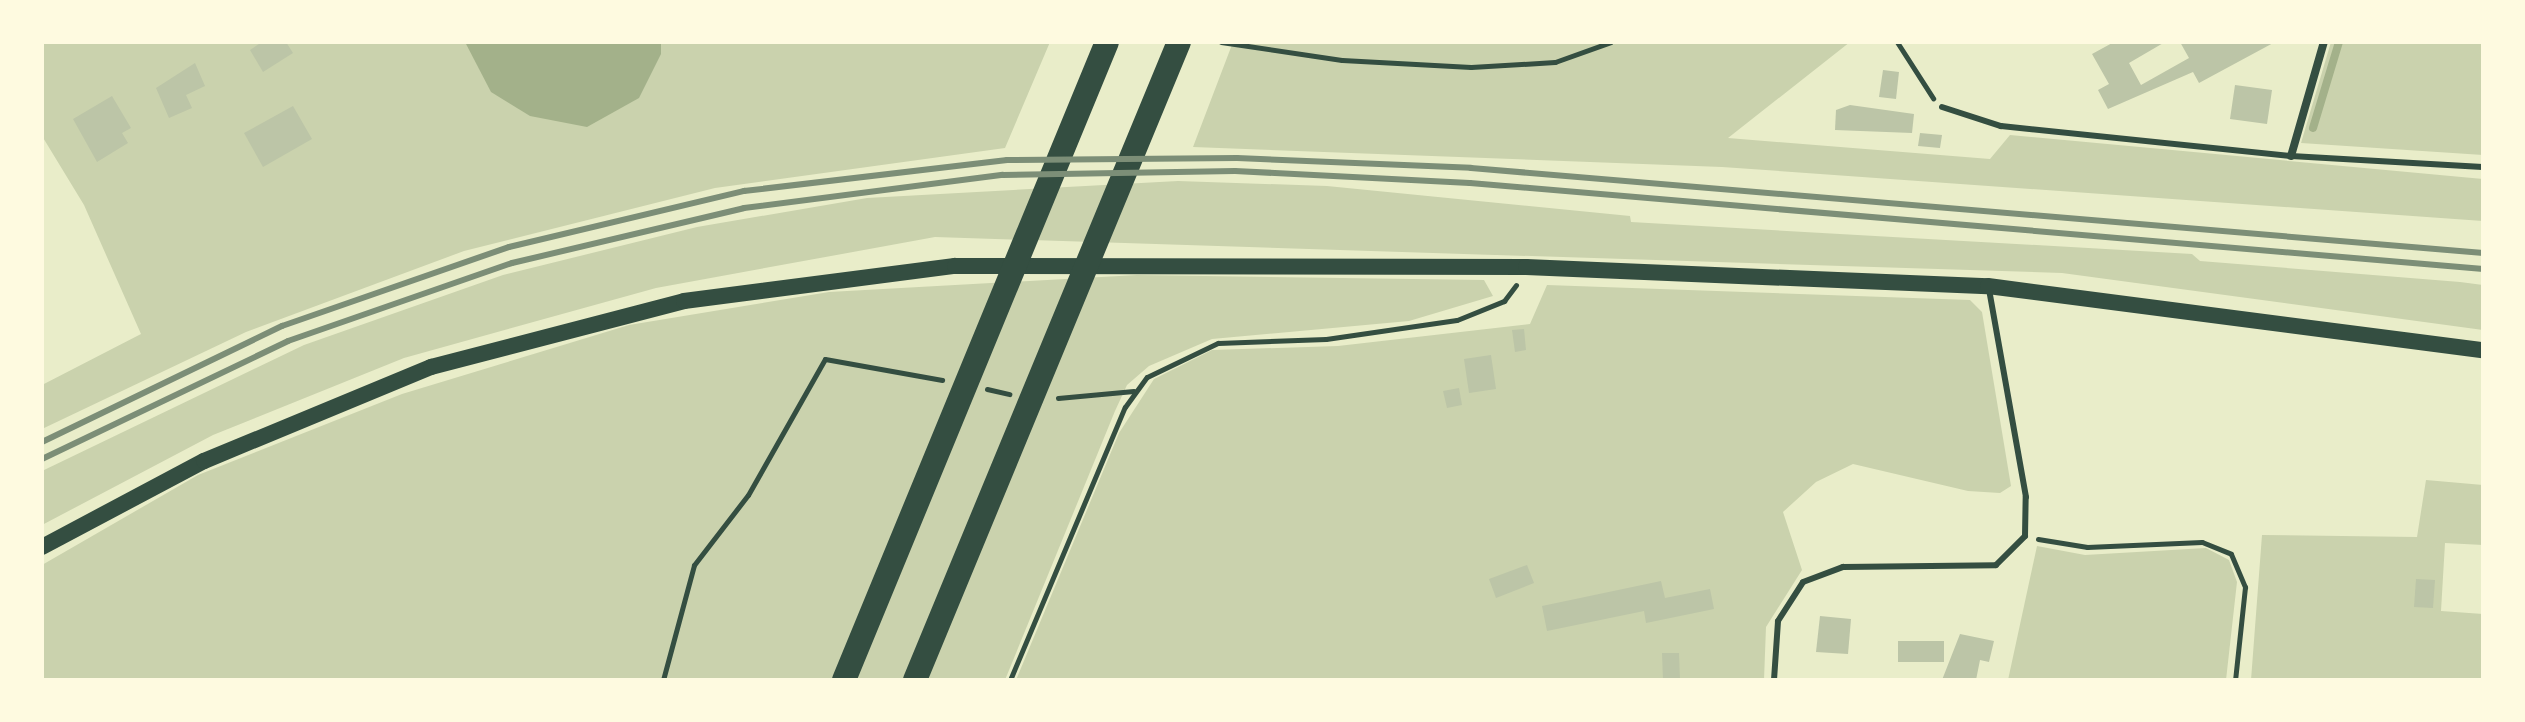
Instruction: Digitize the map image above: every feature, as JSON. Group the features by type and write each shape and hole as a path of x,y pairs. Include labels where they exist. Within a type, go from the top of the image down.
{"highway":[{"path":"844,680 1107,42"},
{"path":"915,680 1179,42"}],"main road":[{"path":"42,547 158,483 320,409 470,356 684,301 969,266 1526,267 1988,286 2483,350"}],"street":[{"path":"2291,156 2324,42"}],"lane":[{"path":"1942,107 2001,126 2291,156 2483,167"},
{"path":"1774,680 1784,606 1822,571 1996,565 2025,536 2026,497 1988,286"}],"path":[{"path":"1221,42 1342,60 1471,67 1555,62 1611,42"},
{"path":"1897,42 1905,65 1942,107"},
{"path":"1010,680 1134,391 1162,365 1218,343 1326,339 1457,320 1504,301 1526,267"},
{"path":"663,680 694,565 748,495 825,359 951,382"},
{"path":"980,388 1023,396"},
{"path":"1052,399 1134,391"},
{"path":"2025,536 2087,547 2202,542 2231,554 2245,587 2235,680"}],"shaded area":[{"path":"43,42 1050,42 1005,148 715,188 464,251 246,332 42,429 42,385 141,334 84,205 42,136"},
{"path":"465,42 661,42 661,54 639,98 587,127 530,116 491,92"},
{"path":"1233,42 1850,42 1728,138 1990,159 2010,135 2483,179 2483,221 1722,167 1193,147"},
{"path":"2331,42 2483,42 2483,155 2301,143"},
{"path":"1178,181 1327,186 1630,216 1631,222 2192,254 2200,261 2460,282 2483,285 2483,330 2062,273 935,237 656,288 404,358 213,435 42,525 42,471 304,345 503,275 697,227 867,198"},
{"path":"1137,275 1484,280 1493,296 1409,321 1212,339 1149,366 1127,385 1115,411 1005,680 42,680 42,565 198,475 402,394 629,325 829,292"},
{"path":"1547,285 1970,300 1982,312 2011,486 2000,493 1968,491 1853,464 1816,482 1783,512 1802,570 1766,627 1764,680 1016,680 1119,433 1154,379 1212,350 1338,346 1530,324"},
{"path":"2426,480 2483,485 2483,545 2445,543 2441,611 2483,614 2483,680 2251,680 2262,535 2417,537"},
{"path":"2037,546 2085,555 2206,548 2229,560 2237,582 2226,680 2008,680"}],"building":[{"path":"262,42 286,42 293,53 263,72 250,50"},
{"path":"2114,42 2165,42 2129,63 2141,85 2189,58 2180,42 2275,42 2199,83 2193,72 2108,109 2098,90 2109,84 2092,54"},
{"path":"195,63 205,86 186,95 192,108 169,118 156,88"},
{"path":"1883,70 1899,72 1896,99 1879,97"},
{"path":"2235,85 2272,90 2267,124 2230,119"},
{"path":"112,96 131,128 122,133 128,143 97,162 73,119"},
{"path":"1850,105 1914,114 1912,133 1835,130 1836,110"},
{"path":"293,106 312,139 263,167 244,133"},
{"path":"1920,133 1942,135 1940,148 1918,146"},
{"path":"1524,329 1526,350 1515,352 1512,330"},
{"path":"1491,355 1496,389 1469,393 1464,359"},
{"path":"1459,388 1462,405 1447,408 1443,391"},
{"path":"1527,565 1534,583 1496,598 1489,579"},
{"path":"2416,579 2435,580 2433,608 2414,607"},
{"path":"1661,581 1665,598 1710,589 1714,609 1646,623 1644,611 1547,631 1542,606"},
{"path":"1820,616 1851,619 1848,654 1816,652"},
{"path":"1960,634 1994,641 1989,662 1980,660 1976,680 1942,680"},
{"path":"1898,641 1944,641 1944,662 1898,662"},
{"path":"1662,653 1679,653 1680,680 1663,680"}],"waterway":[{"path":"2313,128 2339,42"}],"railway":[{"path":"42,442 282,326 509,247 744,191 1007,160 1237,158 1471,168 2483,253"},
{"path":"42,459 288,341 512,263 744,208 1003,175 1235,171 1470,183 2483,269"}]}
